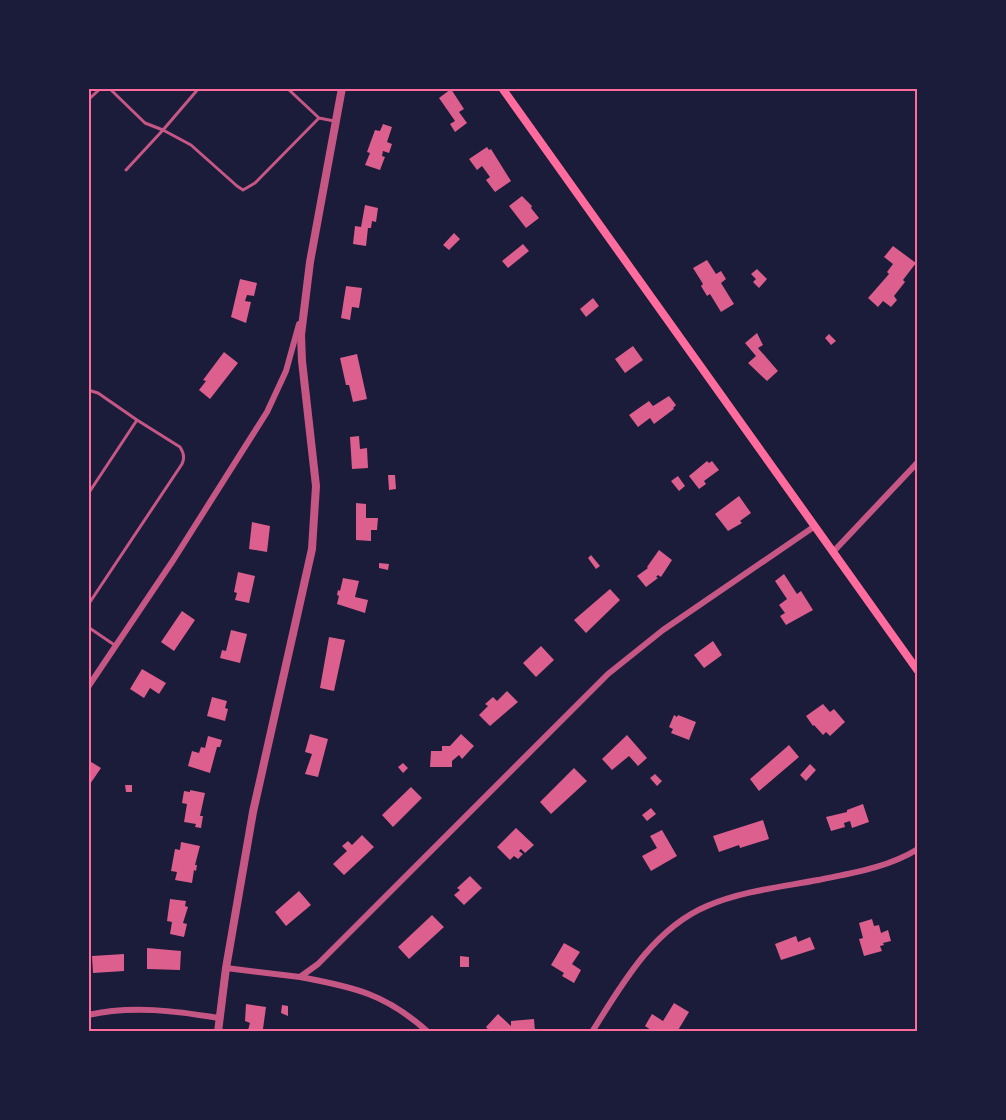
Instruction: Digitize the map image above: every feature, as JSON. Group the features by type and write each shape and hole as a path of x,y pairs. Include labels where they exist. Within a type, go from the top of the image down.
{"main road":[{"path":"502,88 918,671"}],"street":[{"path":"218,1032 226,969 254,812 308,574 314,533 315,467 301,349 304,307 342,88"},
{"path":"88,687 174,559 267,412 286,372 304,307"},
{"path":"834,551 918,462"},
{"path":"300,977 327,956 608,674 663,630 815,526"},
{"path":"592,1032 624,981 653,945 679,923 706,906 759,891 875,867 918,849"},
{"path":"226,969 300,977 359,989 395,1005 428,1032"},
{"path":"88,1016 103,1012 146,1009 219,1018"}],"lane":[{"path":"88,100 101,88"},
{"path":"109,88 145,123 190,145 243,190 255,183 319,118"},
{"path":"126,170 199,88"},
{"path":"287,88 319,118 335,122"},
{"path":"88,390 98,393 180,447 184,459 88,605"},
{"path":"88,494 137,420"},
{"path":"88,627 116,646"}],"building":[{"path":"451,89 464,109 459,112 467,123 455,132 450,124 455,121 439,98"},
{"path":"383,124 392,127 387,142 392,144 389,153 383,151 382,156 385,157 380,170 365,165 375,130 380,131"},
{"path":"487,147 491,149 511,181 495,192 486,180 490,177 482,166 477,170 469,159"},
{"path":"522,196 539,218 526,228 509,206"},
{"path":"365,205 378,208 376,222 372,221 371,228 368,228 366,246 353,244 355,226 361,227"},
{"path":"454,233 460,239 449,250 443,245"},
{"path":"523,244 529,251 508,268 502,261"},
{"path":"893,246 916,263 903,280 905,282 894,296 897,300 891,307 883,301 878,307 868,298 889,274 887,272 893,264 884,257"},
{"path":"707,260 716,274 721,271 726,279 721,283 734,304 721,312 710,294 707,296 693,268"},
{"path":"757,269 767,279 759,288 753,282 756,279 751,274"},
{"path":"240,279 257,283 254,296 247,295 245,301 251,302 246,323 231,317"},
{"path":"346,286 362,288 359,308 352,307 350,320 341,318"},
{"path":"593,298 599,306 586,317 580,309"},
{"path":"757,333 763,345 758,348 778,371 767,381 748,363 756,356 745,343"},
{"path":"829,334 836,341 831,345 825,338"},
{"path":"633,346 643,360 625,373 615,359"},
{"path":"224,352 238,363 210,399 199,390 206,381 203,380"},
{"path":"357,354 367,399 353,402 349,385 346,385 340,358"},
{"path":"669,396 676,405 674,409 654,424 650,418 638,427 629,415 649,401 653,406"},
{"path":"359,436 360,449 367,448 368,468 352,469 350,437"},
{"path":"707,461 709,463 712,461 719,470 704,481 706,484 699,489 689,476"},
{"path":"388,475 395,475 396,489 389,490"},
{"path":"678,476 685,486 679,491 671,481"},
{"path":"739,496 751,513 740,521 742,523 728,531 715,514"},
{"path":"356,503 366,504 366,518 378,518 377,530 371,530 371,541 356,540"},
{"path":"252,522 270,526 267,552 249,549"},
{"path":"659,550 672,560 661,577 658,575 656,577 658,578 646,587 637,576 648,568"},
{"path":"591,555 600,566 596,569 588,558"},
{"path":"379,563 389,564 388,570 379,568"},
{"path":"238,572 255,576 249,603 235,600 237,593 234,592"},
{"path":"784,574 797,594 801,591 813,610 786,625 780,616 785,613 779,605 787,599 775,581"},
{"path":"343,578 359,581 355,597 368,600 365,613 337,604 338,590 340,591"},
{"path":"610,589 620,600 586,633 574,620"},
{"path":"182,611 195,620 174,651 161,642"},
{"path":"231,630 247,634 240,663 220,658 222,650 226,651"},
{"path":"329,637 345,640 334,691 320,688"},
{"path":"713,641 722,655 704,668 694,655"},
{"path":"541,646 554,660 536,677 523,663"},
{"path":"142,669 166,683 159,694 150,688 144,698 130,689"},
{"path":"507,691 518,702 490,726 479,715 488,706 485,704 493,697 497,701"},
{"path":"212,697 227,701 225,721 207,716"},
{"path":"823,704 830,712 834,709 845,722 830,736 826,732 823,735 806,716"},
{"path":"674,715 696,722 689,740 671,733 673,729 669,727"},
{"path":"310,734 328,739 318,777 305,774 312,754 305,752"},
{"path":"461,734 474,746 462,759 459,755 452,761 452,767 430,767 431,751 442,751 442,746 450,746"},
{"path":"627,735 647,758 638,766 629,756 612,770 602,759"},
{"path":"208,736 222,740 220,747 217,747 210,773 188,766 192,751 199,753 201,747 205,748"},
{"path":"789,745 799,757 759,791 750,779"},
{"path":"88,760 101,768 88,787"},
{"path":"403,763 408,768 403,773 398,767"},
{"path":"810,764 816,770 806,781 800,775"},
{"path":"574,768 587,781 551,814 540,802"},
{"path":"655,774 662,781 657,786 650,778"},
{"path":"125,785 132,785 132,792 126,792"},
{"path":"411,787 422,798 393,827 382,815"},
{"path":"190,790 205,793 200,816 203,816 201,828 195,827 196,824 184,822 187,804 182,803 184,791 190,792"},
{"path":"863,804 869,822 852,828 850,821 844,823 845,827 831,831 826,817 847,812"},
{"path":"651,808 656,814 647,821 642,815"},
{"path":"763,820 769,839 719,852 713,836"},
{"path":"516,828 534,845 525,853 521,849 519,851 523,854 518,859 514,856 510,860 497,847"},
{"path":"662,830 677,856 651,871 642,856 657,848 650,836"},
{"path":"362,835 374,847 344,875 333,864 347,851 342,846 348,841 352,845"},
{"path":"181,842 200,846 192,883 175,880 177,872 171,871 175,849 180,850"},
{"path":"470,876 482,888 464,905 454,895 460,890 457,888"},
{"path":"299,891 311,905 286,926 275,912"},
{"path":"170,899 186,901 185,906 188,907 183,923 187,924 184,937 170,934 172,922 167,921"},
{"path":"432,915 444,927 409,959 398,947"},
{"path":"872,919 874,926 879,925 881,933 888,930 891,941 880,946 882,951 864,956 859,939 863,938 859,923"},
{"path":"796,936 798,942 810,937 815,949 781,960 775,944"},
{"path":"564,943 580,952 572,964 581,970 574,983 562,976 564,973 551,965"},
{"path":"147,948 181,951 180,970 147,969"},
{"path":"124,954 124,971 93,973 92,956"},
{"path":"460,956 469,957 469,967 460,967"},
{"path":"674,1003 689,1012 677,1032 654,1032 645,1026 652,1014 663,1021"},
{"path":"246,1004 266,1007 263,1029 248,1030 250,1023 245,1021"},
{"path":"282,1005 288,1006 288,1016 281,1013"},
{"path":"498,1014 511,1026 511,1021 534,1019 535,1032 490,1032 486,1027"}]}
